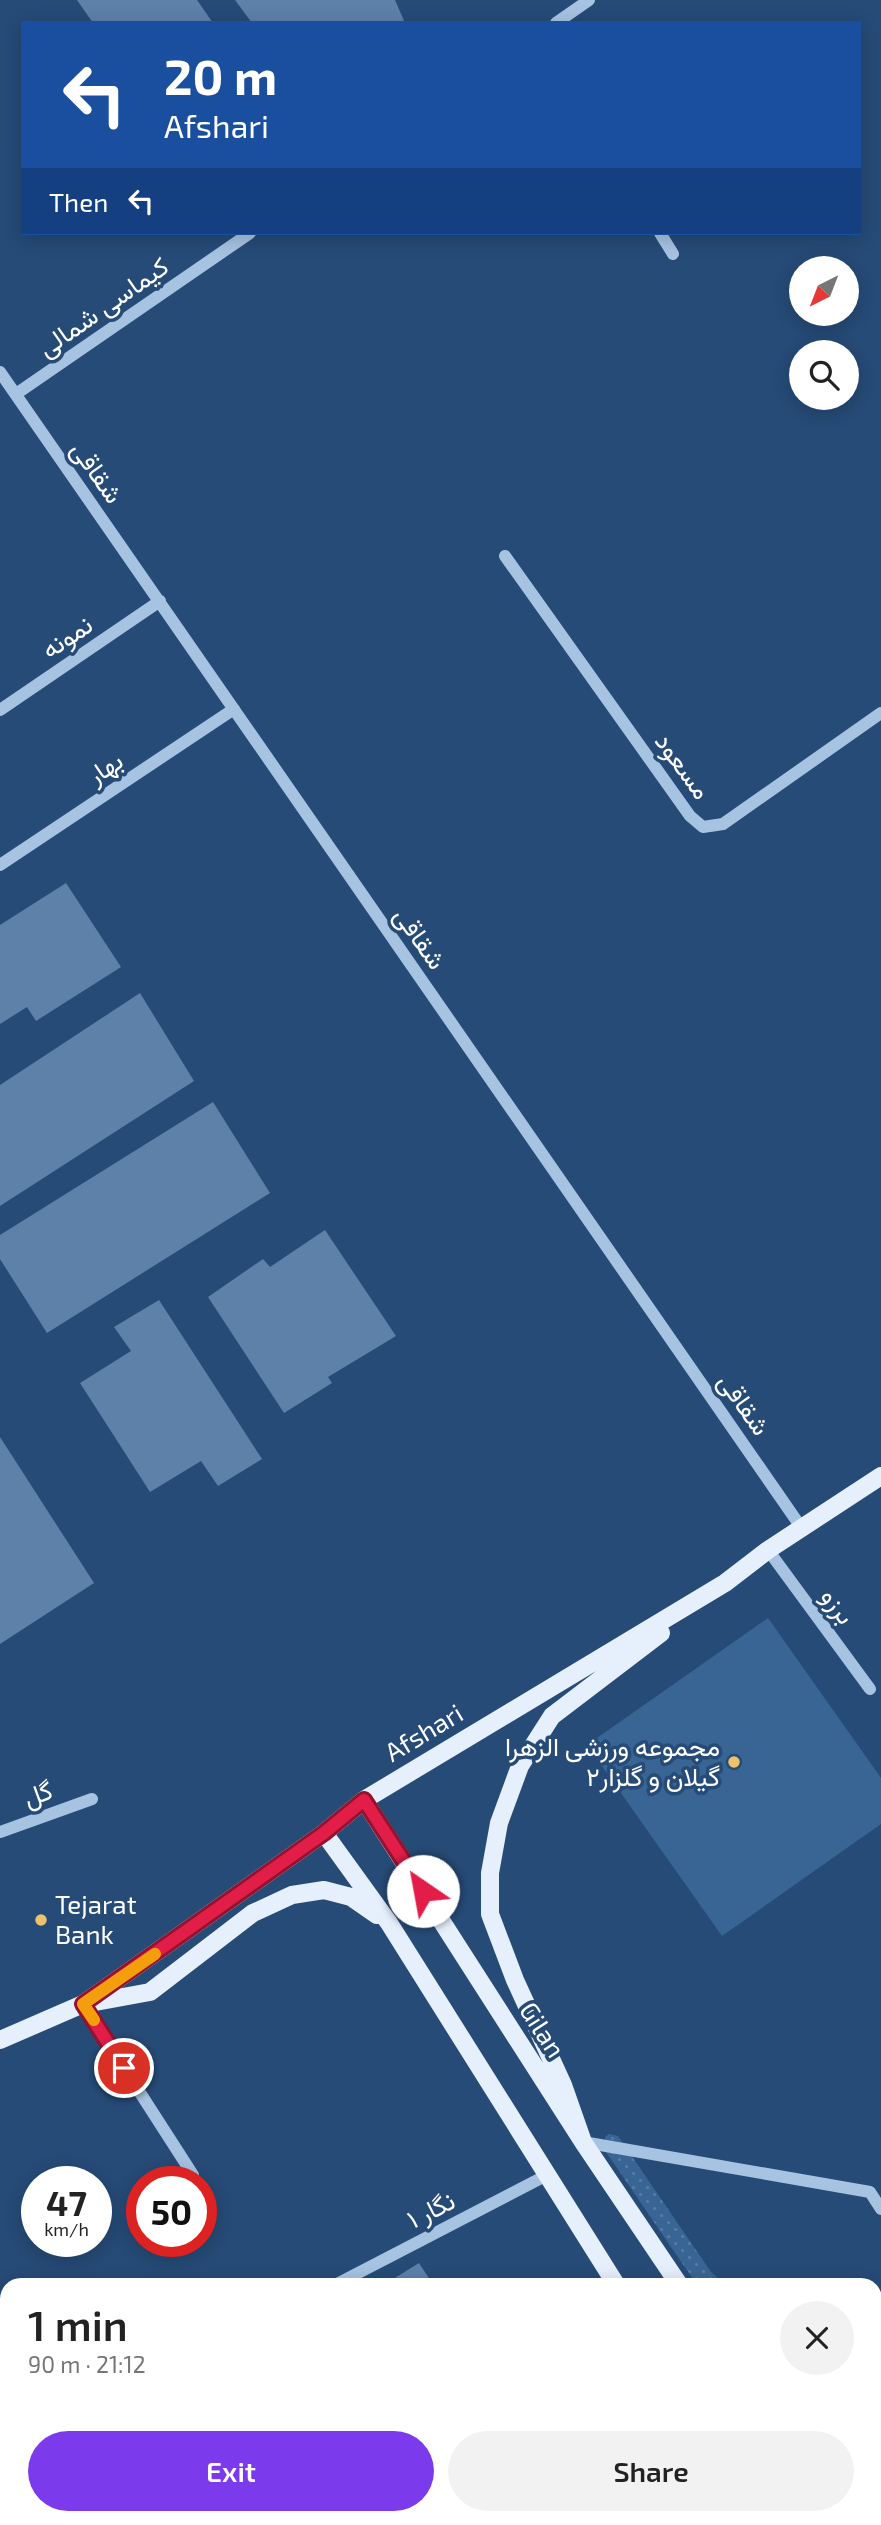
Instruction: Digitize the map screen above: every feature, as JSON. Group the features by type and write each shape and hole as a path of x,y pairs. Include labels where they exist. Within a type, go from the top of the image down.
{"main road":[{"name":"Afshari","path":"0,2040 83,2004 324,1833 364,1800 725,1584 768,1550 803,1530 881,1476"},
{"path":"583,2142 563,2085 515,1980 491,1914 490,1873 499,1823 520,1766 552,1716 725,1584"},
{"name":"Gilan","path":"364,1800 583,2142 675,2278"},
{"path":"324,1833 388,1923 549,2174 612,2278"},
{"path":"83,2004 150,1992 253,1913 292,1895 324,1890 351,1897 388,1923"}],"street":[{"path":"559,21 589,0"},
{"name":"کیماسی شمالی","path":"16,394 247,235"},
{"path":"661,235 673,254"},
{"name":"شقاقی","path":"0,372 803,1530"},
{"name":"مسعود","path":"505,556 690,816 703,827 723,824 881,713"},
{"name":"نمونه","path":"0,710 160,601"},
{"name":"بهار","path":"0,865 234,709"},
{"name":"برزو","path":"768,1550 870,1689"},
{"name":"گل","path":"0,1832 92,1799"},
{"path":"83,2004 187,2166"},
{"path":"583,2142 870,2192 881,2209"},
{"name":"نگار ۱","path":"348,2278 549,2174"}],"shaded area":[{"name":"مجموعه ورزشی الزهرا گیلان و گلزار۲","path":"768,1618 881,1778 881,1824 722,1936 587,1745"},
{"path":"609,2134 618,2136 711,2272 718,2278 692,2278 606,2152 605,2137"}],"building":[{"path":"77,0 197,0 212,21 92,21"},
{"path":"235,0 395,0 404,21 251,21"},
{"path":"66,883 121,967 36,1021 27,1007 0,1024 0,925"},
{"path":"140,993 194,1081 0,1206 0,1085"},
{"path":"213,1102 270,1193 47,1333 0,1259 0,1235"},
{"path":"325,1230 396,1336 328,1377 332,1383 284,1413 208,1297 263,1259 270,1267"},
{"path":"159,1300 262,1459 218,1486 201,1461 150,1492 80,1383 131,1351 114,1327"},
{"path":"0,1437 94,1583 0,1644"},
{"path":"419,2263 429,2278 395,2278"}],"slow traffic":[{"path":"94,2020 83,2004 155,1954"}],"place":[{"name":"مجموعه ورزشی الزهرا گیلان و گلزار۲","path":"734,1762"},
{"name":"Tejarat Bank","path":"41,1920"}],"route":[{"path":"124,2068 83,2004 324,1833 364,1800 423,1891"}]}
